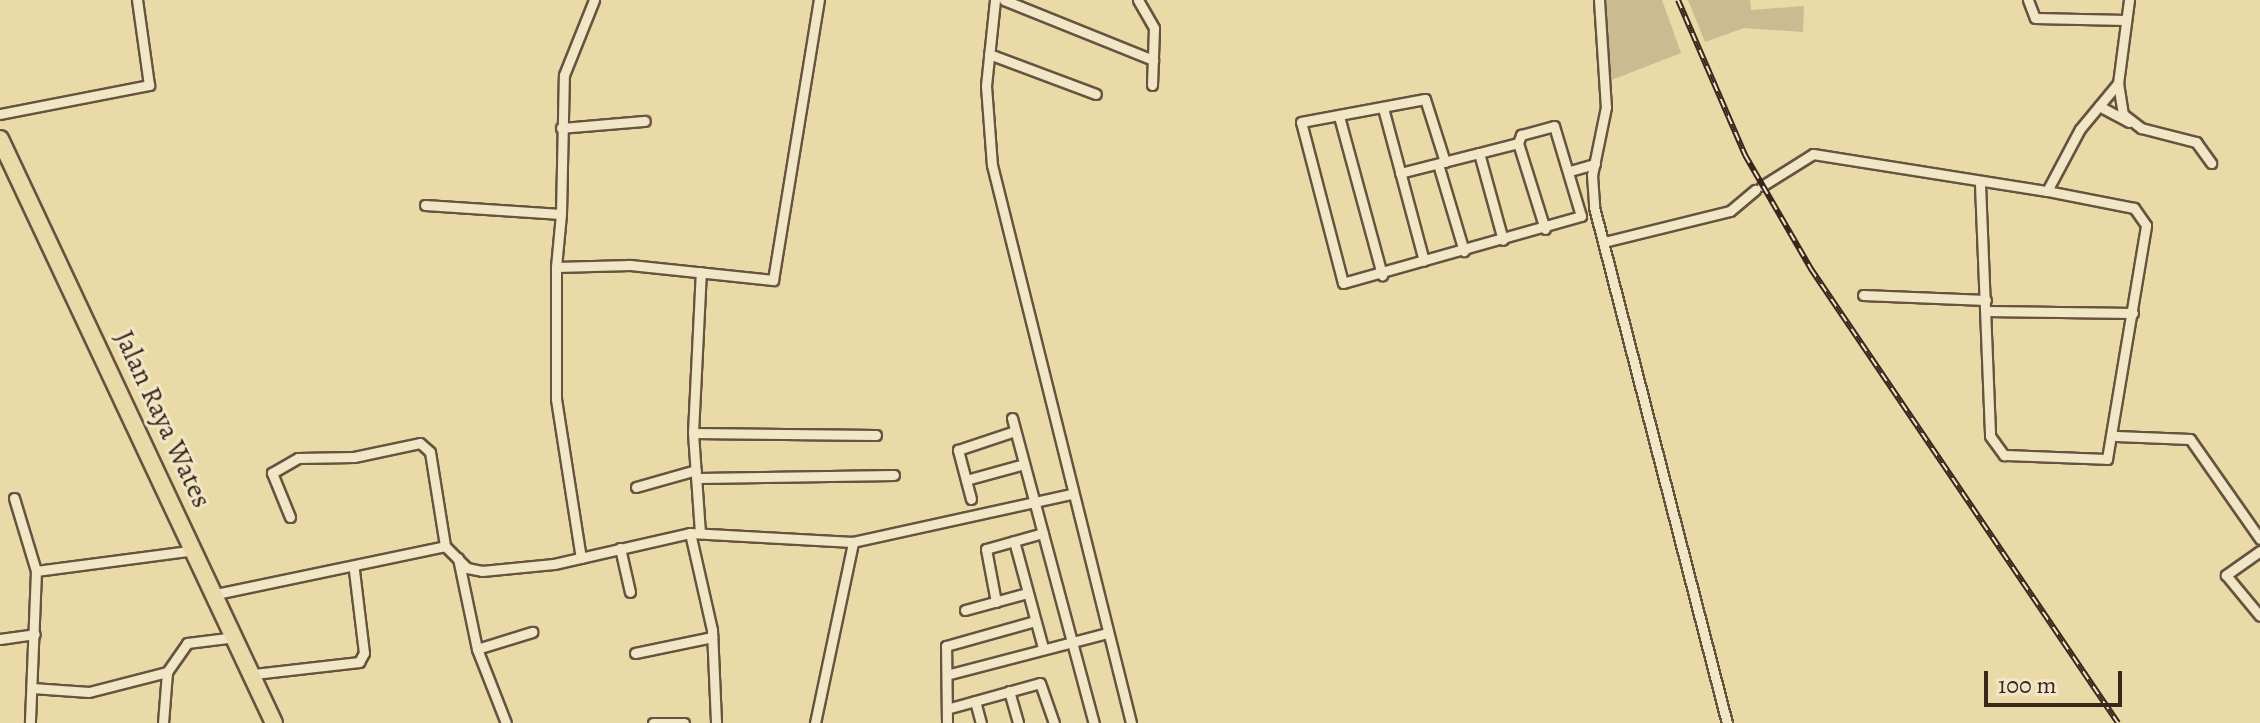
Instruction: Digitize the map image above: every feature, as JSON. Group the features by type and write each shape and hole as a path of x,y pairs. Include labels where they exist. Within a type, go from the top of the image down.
{"highway":[{"name":"Jalan Raya Wates","path":"0,139 254,674 274,723"}],"street":[{"path":"581,558 556,399 556,267 561,214 564,75 594,0"},
{"path":"556,267 701,272 773,280 779,274 819,0"},
{"path":"995,0 989,54 992,165 1131,723"},
{"path":"1004,0 1148,59"},
{"path":"1138,0 1154,28 1148,59 1152,85"},
{"path":"1599,0 1606,107 1592,184 1604,242 1727,723"},
{"path":"2028,0 2035,18 2126,20"},
{"path":"2129,0 2118,83 2129,122"},
{"path":"0,114 149,85 141,2"},
{"path":"989,54 1096,94"},
{"path":"2047,191 2099,106 2118,83"},
{"path":"1464,251 1425,99 1299,127 1341,280 1382,275 1424,261 1464,251 1545,229 1579,219 1575,189 1556,127 1521,135 1518,143 1545,229"},
{"path":"2099,106 2129,122 2196,142 2211,163"},
{"path":"1383,108 1424,261"},
{"path":"1340,120 1382,275"},
{"path":"561,128 645,121"},
{"path":"1400,173 1518,143"},
{"path":"1479,153 1503,240"},
{"path":"1604,242 1730,211 1758,188 1813,154 1903,163 1980,184 2047,191 2139,212 2147,233 2116,436 2101,461 2004,455 1989,424 1980,184"},
{"path":"1570,171 1595,164"},
{"path":"1575,189 1592,184"},
{"path":"425,205 561,214"},
{"path":"701,272 693,433 698,474 695,533 712,637 716,723"},
{"path":"1863,295 1986,300"},
{"path":"1986,311 2133,313"},
{"path":"1012,418 1094,723"},
{"path":"971,499 960,448 1015,431"},
{"path":"693,433 876,435"},
{"path":"2116,436 2190,439 2260,539"},
{"path":"290,517 272,473 298,458 354,457 420,443 430,452 445,546 482,571 581,558 695,533 853,542 1072,494"},
{"path":"966,480 1024,464"},
{"path":"636,487 698,474 894,475"},
{"path":"14,498 36,571 30,723"},
{"path":"996,602 984,552 1043,533"},
{"path":"1014,541 1043,648"},
{"path":"815,723 853,542"},
{"path":"216,594 354,570 445,546"},
{"path":"620,548 630,592"},
{"path":"36,571 195,549"},
{"path":"2259,553 2226,575 2260,616"},
{"path":"458,557 477,649 506,723"},
{"path":"254,674 359,662 364,653 354,570"},
{"path":"965,610 1027,593"},
{"path":"947,723 950,708 948,644 1035,621"},
{"path":"477,649 532,632"},
{"path":"950,674 1107,633"},
{"path":"0,639 35,634"},
{"path":"163,723 167,672 187,643 236,637"},
{"path":"635,653 712,637"},
{"path":"32,688 89,692 167,672"},
{"path":"950,708 1009,691 1044,685 1054,723"},
{"path":"1009,691 1018,723"},
{"path":"975,701 981,723"},
{"path":"653,723 684,723"}],"shaded area":[{"path":"1602,0 1662,0 1681,53 1609,81"},
{"path":"1688,0 1750,0 1751,10 1804,6 1803,32 1744,28 1705,42"}],"railway":[{"path":"1678,0 1745,155 1811,269 2118,723"}]}
